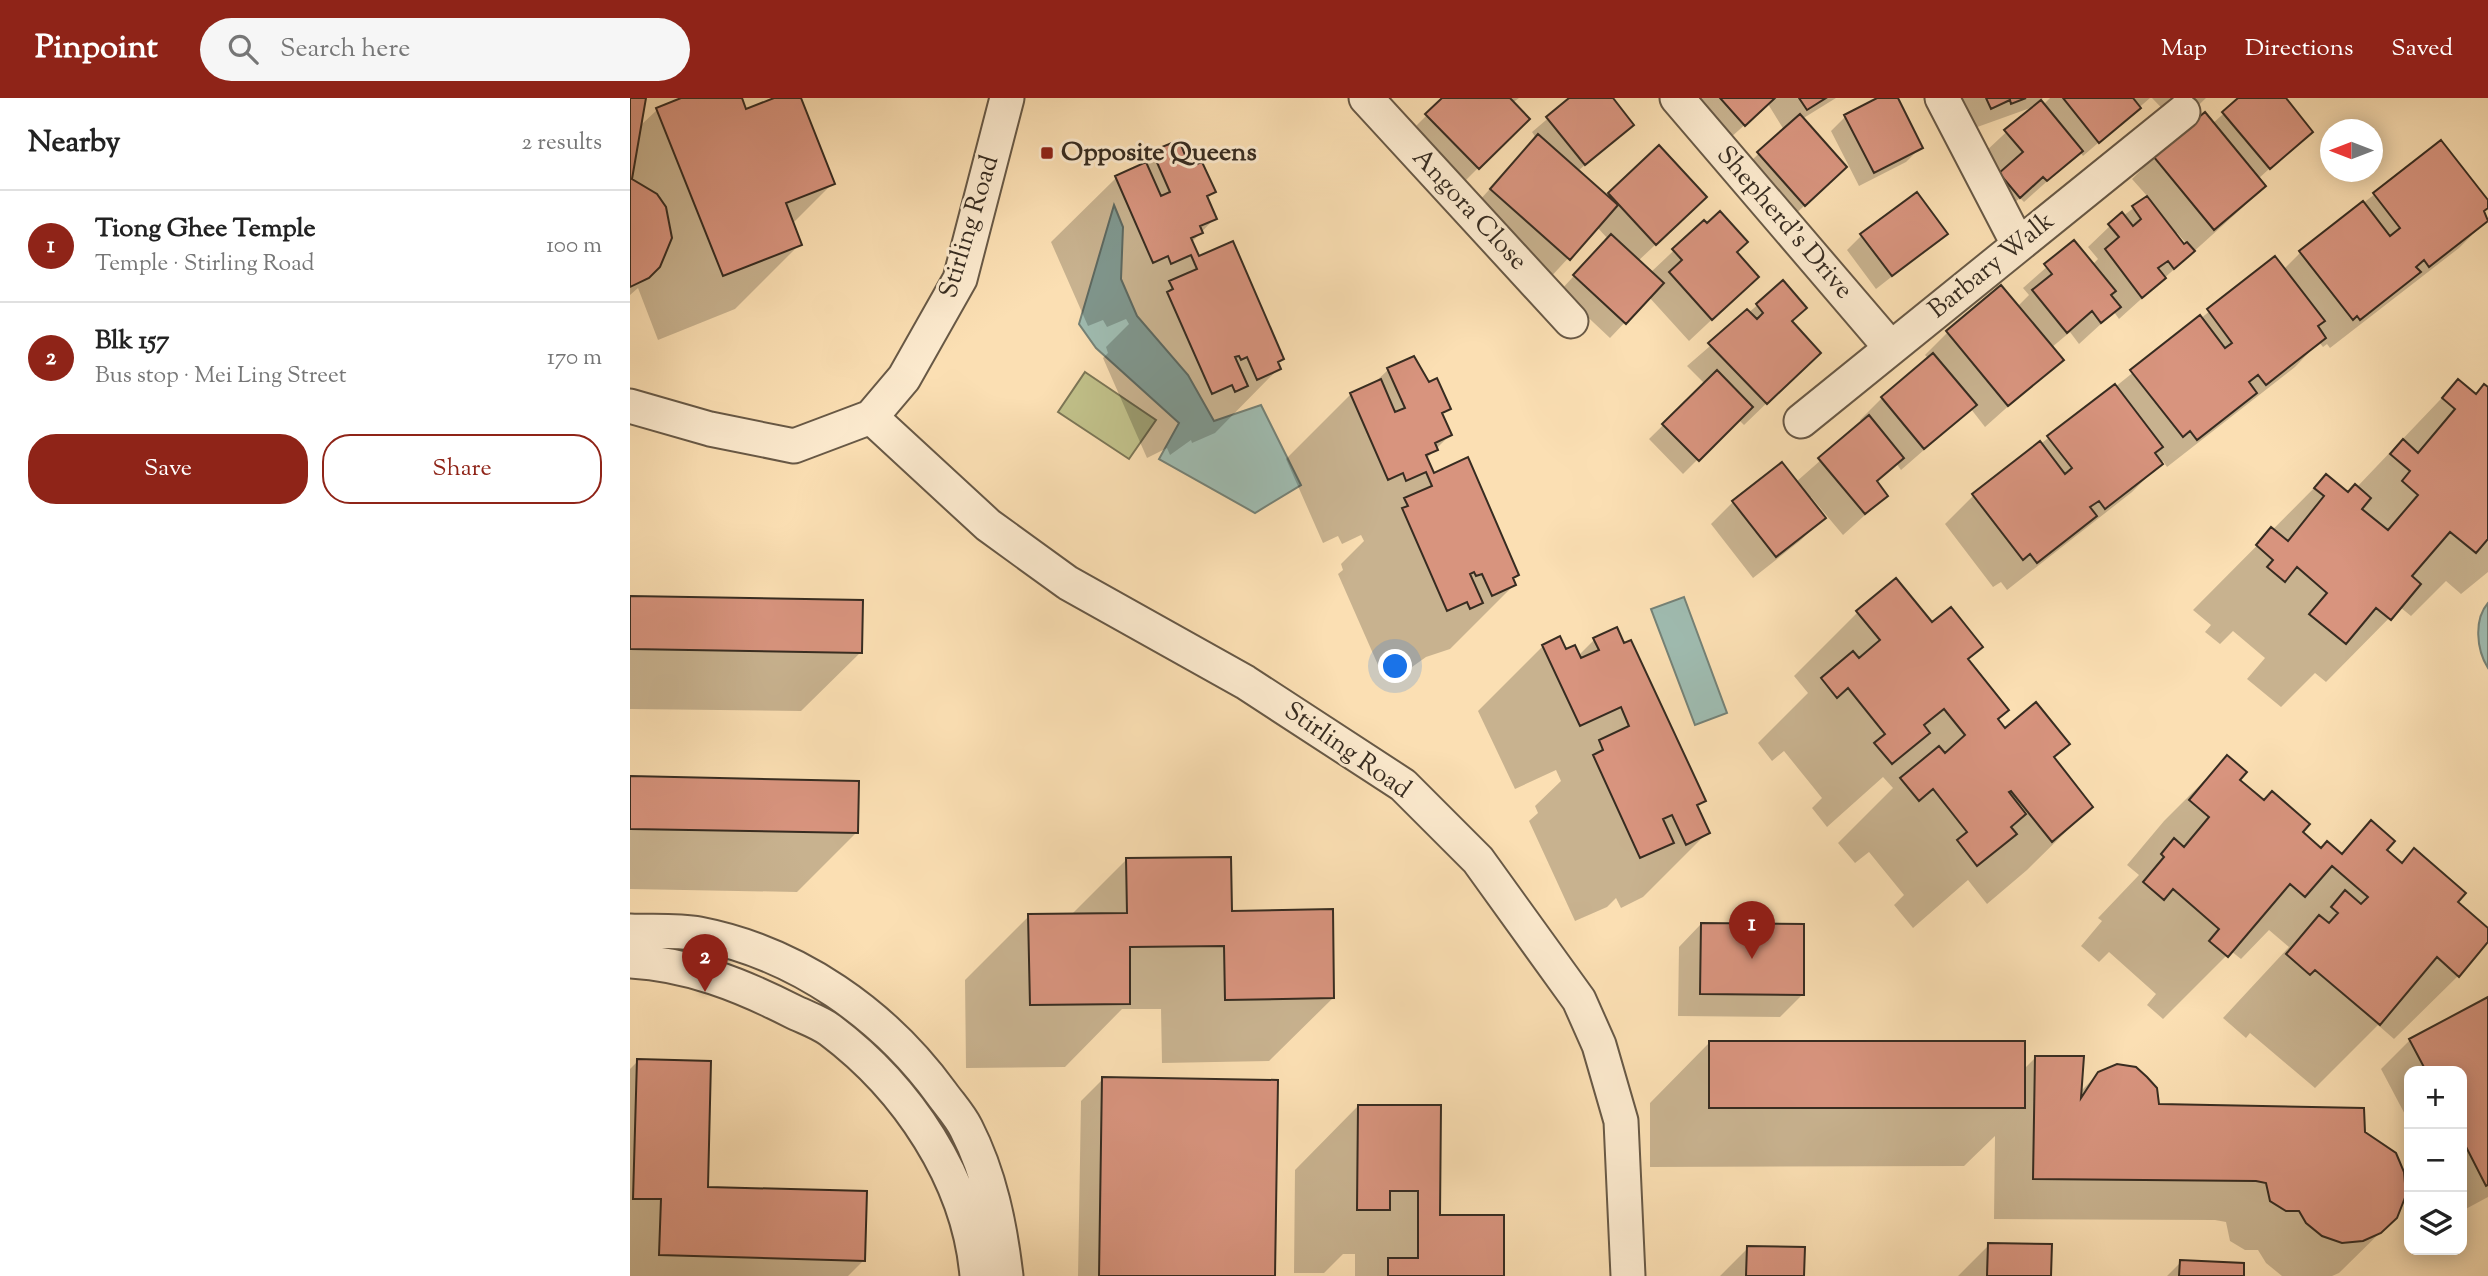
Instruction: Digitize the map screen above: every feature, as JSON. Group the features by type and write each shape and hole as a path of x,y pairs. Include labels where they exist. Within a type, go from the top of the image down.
{"street":[{"name":"Stirling Road","path":"630,406 710,429 794,446 871,417 904,378 960,279 1007,98"},
{"name":"Angora Close","path":"1366,98 1571,321"},
{"name":"Shepherd's Drive","path":"1677,98 1891,348"},
{"path":"1942,98 2018,244"},
{"name":"Barbary Walk","path":"1801,421 2182,111"},
{"name":"Stirling Road","path":"871,417 988,525 1068,583 1245,682 1404,785 1478,860 1579,1000 1599,1045 1621,1121 1628,1276"},
{"path":"630,931 698,934 760,952 825,983 876,1020 928,1074 965,1126 986,1174 1002,1237 1006,1276"},
{"path":"630,961 660,962 716,977 754,991 829,1029 878,1074 922,1124 958,1194 975,1249 977,1276"}],"green space":[{"path":"1085,372 1156,420 1129,459 1058,412"}],"shaded area":[{"path":"1114,205 1123,227 1121,279 1137,316 1188,375 1214,421 1261,405 1301,485 1255,513 1159,459 1179,423 1096,348 1079,324"},
{"path":"1684,597 1727,713 1695,725 1651,609"},
{"path":"2488,603 2488,668 2481,652 2478,634 2480,617"}],"building":[{"path":"630,98 646,98 632,179 657,194 666,207 672,238 660,267 649,278 630,287"},
{"path":"681,98 742,98 746,109 774,98 801,98 835,184 786,203 802,245 723,276 656,108"},
{"path":"1442,98 1510,98 1530,119 1479,169 1425,114"},
{"path":"1569,98 1613,98 1634,125 1585,165 1546,117"},
{"path":"1720,98 1775,98 1745,126"},
{"path":"1799,98 1826,98 1807,110"},
{"path":"1877,98 1898,98 1923,148 1874,173 1844,115"},
{"path":"1986,98 2026,98 2011,104 2010,100 1991,109"},
{"path":"2063,98 2133,98 2141,108 2099,143"},
{"path":"2238,98 2286,98 2313,132 2270,169 2222,112"},
{"path":"2041,100 2083,151 2047,181 2043,177 2020,198 1999,173 2023,152 2004,130"},
{"path":"2205,112 2266,186 2214,230 2153,156"},
{"path":"1800,114 1847,167 1805,206 1757,152"},
{"path":"1538,134 1618,205 1570,260 1490,189"},
{"path":"1179,140 1185,155 1189,154 1194,165 1202,162 1216,192 1207,196 1217,219 1200,226 1203,233 1191,238 1199,256 1233,241 1284,359 1278,362 1281,369 1257,380 1247,357 1241,360 1239,356 1235,357 1248,386 1235,392 1232,385 1212,394 1167,292 1173,289 1169,281 1197,269 1191,255 1171,264 1168,256 1153,263 1115,176 1146,162 1161,196 1170,192 1152,151"},
{"path":"2441,140 2488,200 2488,208 2484,211 2488,221 2429,267 2424,260 2416,267 2421,272 2360,320 2357,316 2353,320 2299,251 2363,201 2390,236 2400,228 2373,193"},
{"path":"1659,145 1707,197 1656,245 1608,193"},
{"path":"1917,192 1948,234 1892,276 1860,234"},
{"path":"2147,196 2184,244 2187,242 2195,251 2174,269 2168,261 2158,268 2166,278 2142,298 2105,249 2119,237 2108,224 2122,212 2133,226 2141,219 2132,206"},
{"path":"1720,211 1748,242 1737,252 1759,277 1712,320 1669,272 1682,260 1672,249 1704,220 1707,223"},
{"path":"1611,234 1664,283 1626,324 1573,275"},
{"path":"2074,240 2116,291 2111,295 2121,307 2101,323 2092,311 2067,333 2032,290 2052,274 2044,264"},
{"path":"2275,256 2325,321 2318,326 2326,338 2266,385 2258,375 2249,382 2257,393 2197,440 2190,431 2183,437 2130,370 2200,315 2225,348 2232,343 2207,309"},
{"path":"1783,280 1807,308 1792,321 1821,353 1767,404 1708,343 1747,309 1757,319 1763,313 1756,304"},
{"path":"2001,285 2064,360 2008,406 1946,331"},
{"path":"1933,353 1977,405 1924,449 1881,397"},
{"path":"1414,356 1429,382 1437,378 1451,409 1442,413 1452,435 1435,443 1438,450 1426,455 1434,473 1468,457 1519,575 1513,578 1516,585 1492,596 1482,574 1470,574 1483,603 1470,609 1467,602 1447,611 1402,508 1408,506 1404,498 1432,486 1426,472 1406,481 1403,473 1388,480 1350,393 1381,379 1395,412 1405,408 1387,368"},
{"path":"1717,370 1753,407 1699,461 1662,424"},
{"path":"2458,379 2476,394 2484,384 2488,387 2488,539 2476,553 2450,532 2412,576 2421,584 2391,620 2376,608 2346,644 2309,614 2327,593 2297,567 2285,582 2267,567 2273,560 2256,545 2271,527 2288,541 2324,496 2314,488 2326,474 2348,492 2355,484 2371,498 2362,509 2388,530 2418,495 2402,481 2410,471 2390,454 2403,439 2418,453 2455,409 2442,398"},
{"path":"2115,384 2163,447 2155,453 2163,464 2105,509 2099,501 2090,507 2097,516 2037,563 2030,554 2023,560 1972,494 2040,441 2065,474 2072,468 2047,436"},
{"path":"1869,415 1904,458 1877,481 1888,496 1865,514 1818,458"},
{"path":"1782,462 1826,518 1776,557 1732,501"},
{"path":"1896,578 1932,622 1951,607 1983,647 1968,659 2009,710 1998,719 2005,728 2036,702 2070,744 2054,757 2093,807 2052,842 2011,791 2009,792 2026,814 2011,827 2017,834 1977,866 1957,840 1967,832 1933,789 1919,801 1900,778 1939,746 1945,753 1965,735 1944,709 1924,725 1930,733 1892,764 1874,743 1885,734 1848,688 1837,698 1821,678 1853,651 1859,658 1880,640 1856,611"},
{"path":"630,596 863,600 862,653 630,649"},
{"path":"1617,627 1624,643 1631,640 1706,801 1697,805 1710,833 1686,845 1672,815 1663,819 1674,843 1640,858 1593,755 1603,750 1599,740 1629,726 1621,707 1580,726 1542,645 1560,636 1566,649 1575,645 1581,658 1599,650 1593,638"},
{"path":"2227,755 2247,772 2240,780 2264,800 2272,791 2310,824 2303,832 2321,848 2327,841 2342,854 2371,820 2395,841 2387,850 2402,863 2414,848 2466,893 2458,902 2488,928 2488,942 2459,977 2437,957 2380,1025 2315,970 2310,975 2286,954 2319,915 2329,923 2338,913 2331,907 2345,890 2361,904 2368,897 2332,866 2305,897 2290,884 2228,957 2209,941 2219,929 2173,889 2164,900 2143,882 2164,857 2161,854 2174,838 2184,847 2209,817 2189,800"},
{"path":"630,776 859,781 858,833 630,829"},
{"path":"1231,857 1232,911 1333,909 1334,998 1225,1000 1224,946 1130,947 1130,1004 1030,1005 1028,914 1127,913 1126,858"},
{"path":"1701,923 1804,924 1804,995 1700,994"},
{"path":"2488,997 2488,1185 2486,1186 2467,1149 2467,1066 2423,1066 2409,1039"},
{"path":"1709,1041 2025,1041 2025,1108 1709,1108"},
{"path":"2035,1056 2084,1056 2081,1098 2098,1072 2117,1064 2136,1067 2147,1077 2157,1088 2159,1104 2364,1108 2365,1132 2396,1153 2404,1172 2404,1200 2397,1218 2381,1233 2363,1241 2342,1243 2322,1236 2306,1223 2299,1211 2286,1211 2270,1201 2266,1183 2033,1179"},
{"path":"637,1059 711,1061 708,1187 867,1191 865,1261 659,1255 661,1199 633,1199"},
{"path":"1102,1077 1278,1080 1275,1276 1099,1276"},
{"path":"1358,1105 1441,1105 1440,1215 1504,1215 1504,1276 1388,1276 1388,1258 1418,1258 1418,1191 1390,1191 1390,1210 1357,1210"},
{"path":"1988,1243 2052,1244 2051,1276 1987,1276"},
{"path":"1747,1246 1805,1247 1804,1276 1746,1276"},
{"path":"2180,1260 2244,1263 2244,1276 2179,1276"}],"place":[{"name":"Opposite Queens","path":"1047,153"},
{"name":"Tiong Ghee Temple","path":"1752,959"},
{"name":"Blk 157","path":"705,992"}]}
